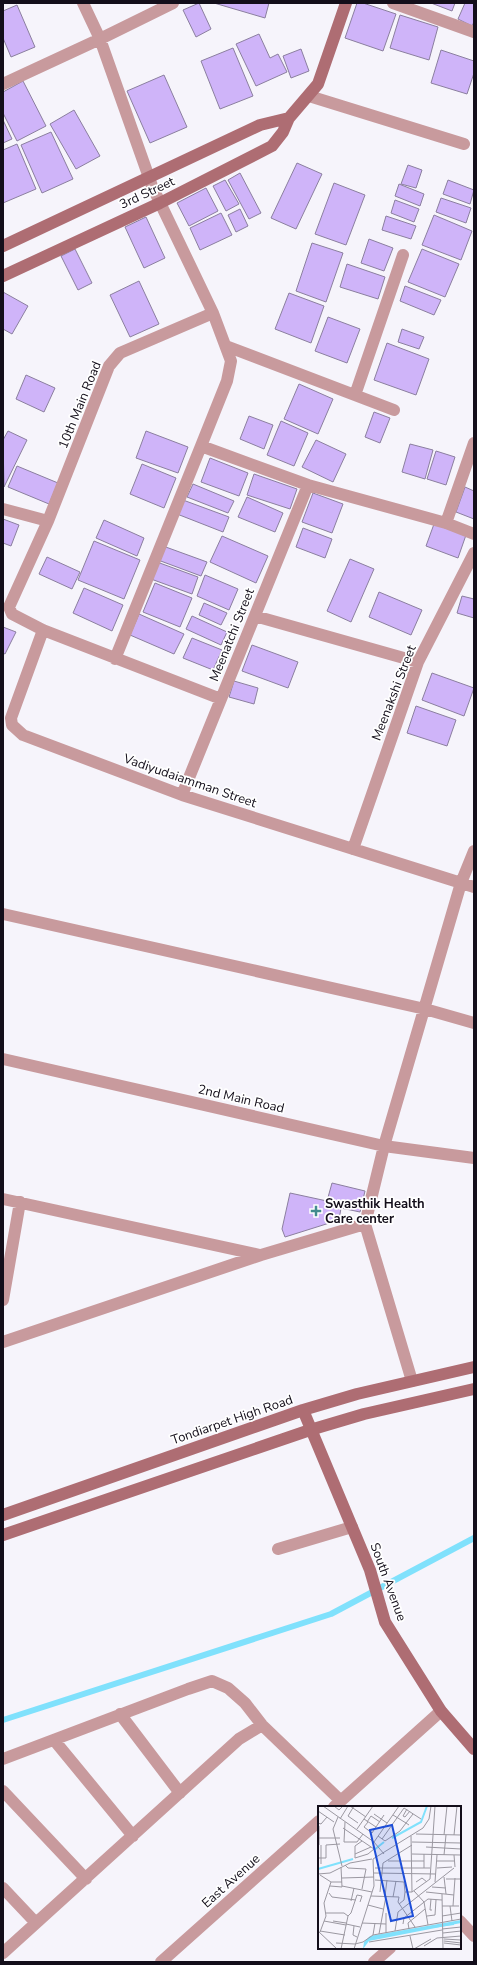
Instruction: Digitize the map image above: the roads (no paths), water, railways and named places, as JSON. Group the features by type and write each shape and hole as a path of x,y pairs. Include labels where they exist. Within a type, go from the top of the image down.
{"street":[{"path":"83,3 100,39 148,176 214,313 231,361 230,371 201,446 115,659"},
{"path":"3,84 173,3"},
{"name":"3rd Street","path":"3,276 160,203 272,146 283,132 290,118 318,84 346,3"},
{"path":"393,3 474,32"},
{"path":"309,96 464,144"},
{"name":"3rd Street","path":"3,246 260,124 290,118"},
{"path":"355,395 403,255"},
{"name":"10th Main Road","path":"214,313 120,354 109,366 48,521 9,606 12,614 43,630 221,699"},
{"path":"226,346 394,410"},
{"path":"446,523 474,443"},
{"path":"201,446 308,485 446,523 474,534"},
{"name":"Meenatchi Street","path":"182,796 308,485"},
{"path":"3,509 48,521"},
{"name":"Meenakshi Street","path":"353,849 418,662 474,553"},
{"path":"255,616 418,662"},
{"name":"Vadiyudaiamman Street","path":"43,630 11,718 12,725 23,735 182,796 474,887"},
{"path":"412,1381 365,1224 384,1146 461,883 474,851"},
{"path":"3,914 425,1009 474,1023"},
{"name":"2nd Main Road","path":"3,1059 384,1146 474,1158"},
{"path":"3,1199 261,1255"},
{"path":"3,1300 20,1202"},
{"path":"3,1342 261,1255 365,1224"},
{"name":"Tondiarpet High Road","path":"3,1515 303,1410 357,1394 474,1367"},
{"path":"3,1536 310,1430 364,1414 474,1388"},
{"name":"South Avenue","path":"303,1410 310,1430 370,1570 385,1622 441,1712 474,1749"},
{"path":"278,1549 352,1527"},
{"path":"3,1759 120,1714 212,1681 228,1688 245,1703 262,1724 337,1804 441,1712"},
{"path":"120,1714 180,1793"},
{"path":"3,1953 239,1739 262,1724"},
{"path":"54,1740 133,1836"},
{"path":"3,1791 86,1879"},
{"name":"East Avenue","path":"161,1962 318,1822"},
{"path":"3,1888 36,1923"},
{"path":"461,1921 474,1936"},
{"path":"374,1962 389,1949"}],"waterway":[{"path":"3,1720 331,1614 474,1538"}],"place":[{"name":"Swasthik Health Care center","path":"316,1211"}]}
